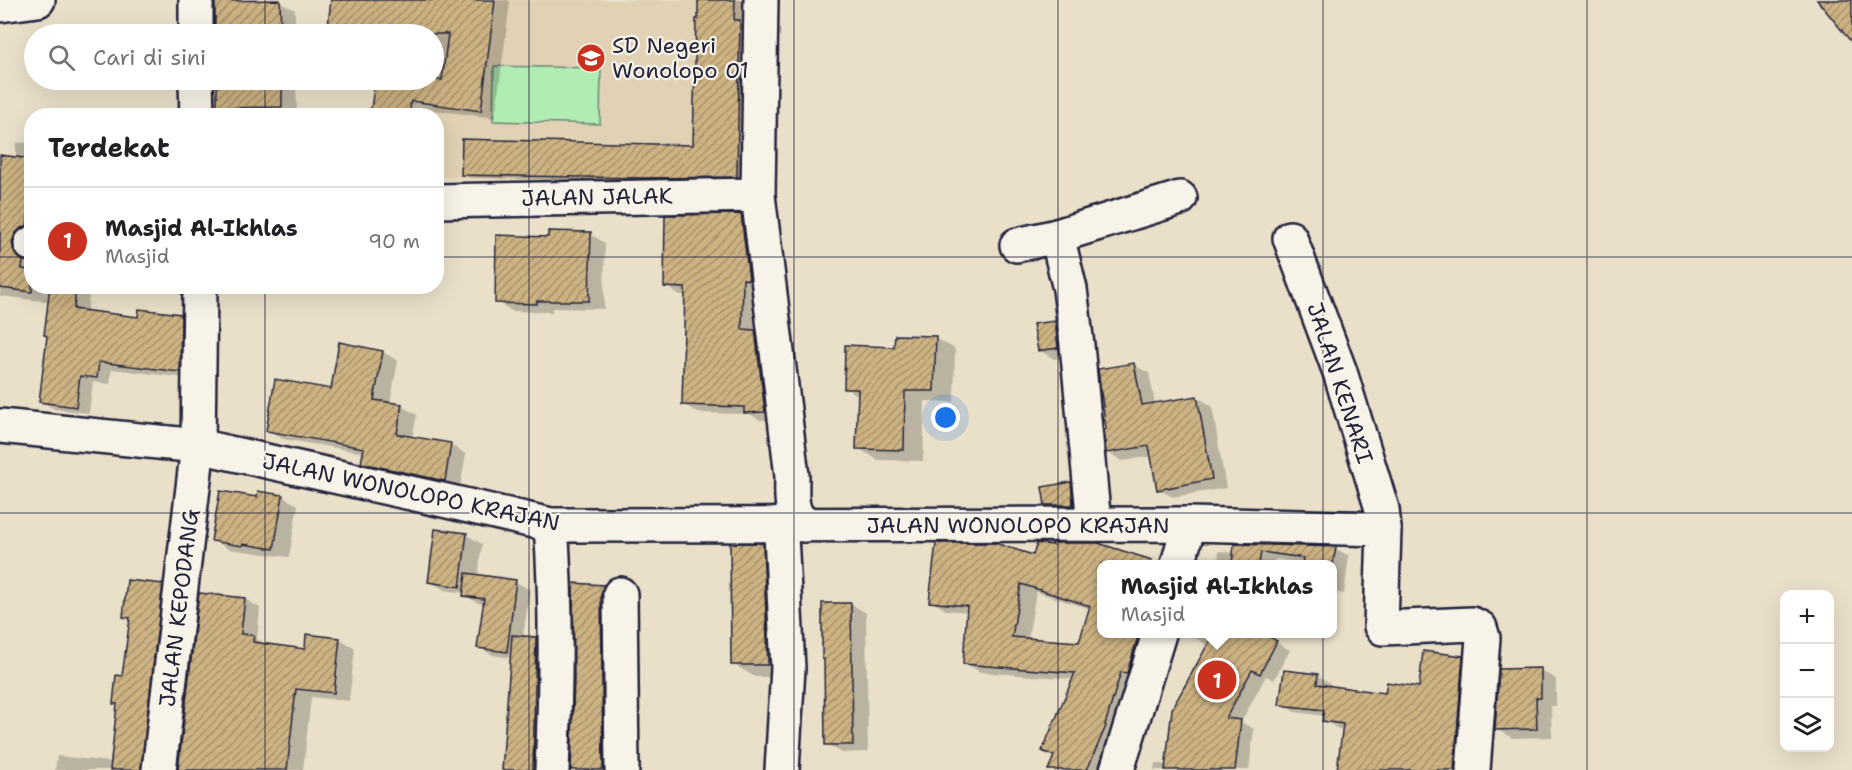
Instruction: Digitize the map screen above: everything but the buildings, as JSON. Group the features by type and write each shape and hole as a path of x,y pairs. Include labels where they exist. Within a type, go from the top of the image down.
{"street":[{"path":"0,5 38,0"},
{"path":"196,0 196,24"},
{"path":"761,0 758,195 792,476 792,508 796,517 795,526 781,535 788,668 782,770"},
{"path":"196,90 197,108"},
{"name":"JALAN JALAK","path":"444,201 758,195"},
{"path":"1017,245 1057,236 1180,198"},
{"path":"1057,236 1070,289 1094,524"},
{"name":"JALAN KENARI","path":"1290,238 1340,372 1382,509 1384,529 1382,626 1383,628 1472,624 1480,628 1483,638 1473,770"},
{"name":"JALAN KEPODANG","path":"159,770 198,446 200,294"},
{"name":"JALAN WONOLOPO KRAJAN","path":"0,426 198,446 551,525 1190,524 1179,560"},
{"path":"1190,524 1384,529"},
{"path":"551,525 554,565 556,692 552,770"},
{"path":"620,594 622,770"},
{"path":"1117,770 1158,638"}],"shaded area":[{"name":"SD Negeri Wonolopo 01","path":"437,0 747,0 743,184 444,177 444,108 434,108 435,90 444,90 444,24 436,24"}],"green space":[{"path":"494,66 601,68 600,124 493,121"}],"place":[{"name":"SD Negeri Wonolopo 01","path":"591,58"},
{"name":"Masjid Al-Ikhlas","path":"1217,680"}]}
